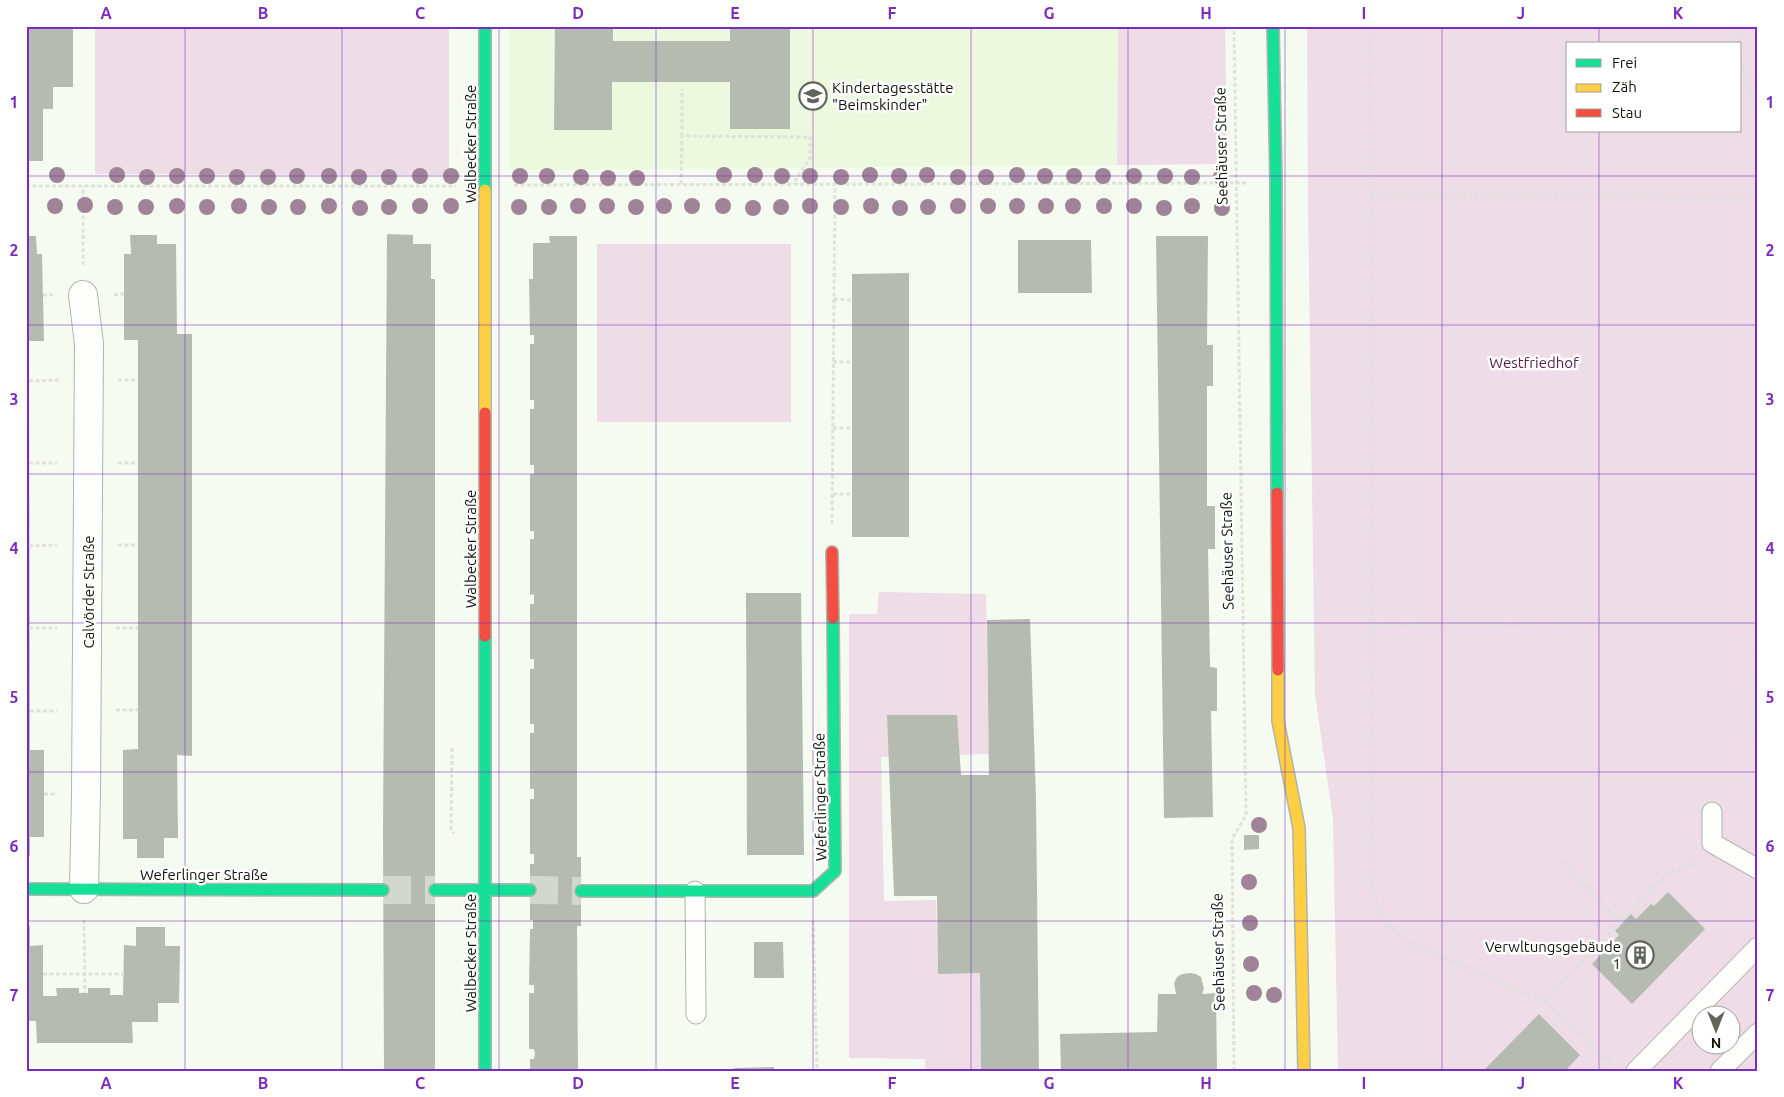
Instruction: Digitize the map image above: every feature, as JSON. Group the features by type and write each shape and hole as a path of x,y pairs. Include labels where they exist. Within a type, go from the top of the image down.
{"street":[{"name":"Walbecker Straße","path":"485,26 485,1071"},
{"path":"1273,26 1276,183 1278,721 1282,749 1295,795 1299,828 1304,1071"},
{"name":"Calvörder Straße","path":"83,295 89,344 87,785 84,889"},
{"name":"Weferlinger Straße","path":"813,891 835,871 832,552"},
{"name":"Weferlinger Straße","path":"26,889 382,890"},
{"path":"435,890 530,890"},
{"path":"581,891 813,891"}],"lane":[{"path":"1712,812 1712,843 1758,869"},
{"path":"695,891 696,1014"},
{"path":"1636,1071 1758,947"},
{"path":"1720,1071 1758,1033"}],"path":[{"name":"Seehäuser Straße","path":"1234,26 1246,815 1232,839 1234,1071"},
{"path":"1368,26 1371,195 1371,881 1381,917 1408,943 1545,1001 1618,1071"},
{"path":"1738,26 1739,42"},
{"path":"1742,68 1758,115"},
{"path":"681,184 682,89"},
{"path":"682,136 810,137 810,158 792,184"},
{"path":"512,185 1236,183"},
{"path":"832,552 835,184"},
{"path":"26,186 456,186"},
{"path":"83,295 84,186"},
{"path":"1371,195 1758,198"},
{"path":"834,299 852,300"},
{"path":"833,362 852,362"},
{"path":"833,428 852,428"},
{"path":"833,494 852,494"},
{"path":"1758,570 1755,716 1758,774"},
{"path":"1370,624 1757,623"},
{"path":"1545,1001 1667,873 1701,860 1712,843"},
{"path":"1565,860 1574,876 1621,922"},
{"path":"84,889 85,993"},
{"path":"813,891 817,1071"},
{"path":"44,974 124,974"}],"shaded area":[{"name":"Kindertagesstätte \"Beimskinder\"","path":"509,26 1118,26 1117,165 509,170"}],"green space":[{"path":"95,26 449,26 449,175 95,174"},
{"path":"1118,26 1225,26 1227,164 1117,165"},
{"name":"Westfriedhof","path":"1307,26 1758,26 1758,1071 1338,1071 1333,819 1315,695"},
{"path":"597,244 791,244 791,422 597,422"},
{"path":"879,592 986,594 989,754 881,757 884,901 936,900 938,973 980,973 981,1071 925,1071 925,1059 849,1058 849,614 877,614"}],"building":[{"path":"26,26 73,26 73,87 53,87 53,109 43,109 43,161 26,161"},
{"path":"555,26 613,26 613,41 730,41 730,26 790,26 790,129 730,129 730,82 612,82 612,130 554,130"},
{"path":"387,234 413,235 413,244 431,244 431,279 435,279 435,1071 384,1071 383,833"},
{"path":"130,235 157,235 157,244 176,244 177,334 192,334 192,756 177,755 178,838 164,838 164,858 137,858 137,839 123,839 123,750 138,749 138,340 124,340 124,254 131,254"},
{"path":"26,236 36,236 37,254 42,254 44,341 29,341 30,750 44,750 44,837 30,837 30,856 26,856"},
{"path":"549,236 577,236 577,857 581,857 581,926 577,926 578,1071 530,1071 530,1059 534,1059 535,1054 534,1049 529,1049 529,993 534,993 534,985 529,985 530,929 533,929 533,920 530,920 530,864 534,864 534,854 530,854 530,799 534,799 534,789 530,789 530,733 534,733 534,724 530,724 530,669 534,669 534,659 530,659 530,604 534,604 534,594 530,595 530,539 534,539 534,531 530,531 530,474 534,474 534,465 530,465 530,409 534,409 534,400 530,400 530,344 534,344 534,335 530,335 529,279 533,279 533,243 550,243"},
{"path":"1156,236 1208,236 1207,345 1213,345 1213,386 1207,386 1207,506 1215,506 1215,549 1208,549 1210,667 1217,668 1217,711 1211,711 1213,817 1164,818"},
{"path":"1018,240 1091,240 1092,293 1018,293"},
{"path":"909,273 909,537 852,537 852,274"},
{"path":"746,593 801,593 804,855 747,855"},
{"path":"1030,619 1036,798 1039,1071 981,1071 980,973 938,974 937,896 894,896 887,715 957,715 961,775 989,775 987,620"},
{"path":"1244,835 1259,835 1259,849 1244,850"},
{"name":"Verwltungsgebäude 1","path":"1668,892 1705,929 1632,1004 1592,964 1619,935 1615,931 1631,914 1636,919 1651,904 1654,906"},
{"path":"26,926 30,926 30,946 43,945 43,996 57,996 56,988 79,988 79,993 88,993 88,988 110,988 110,995 123,995 124,945 136,946 136,927 165,927 165,946 180,946 179,1003 158,1003 158,1022 132,1022 133,1043 37,1043 36,1021 26,1021"},
{"path":"754,942 783,942 784,978 754,978"},
{"path":"1190,973 1201,977 1204,989 1202,994 1216,993 1217,1071 1061,1071 1060,1034 1157,1032 1158,994 1176,994 1174,983 1177,977"},
{"path":"1539,1014 1580,1055 1565,1071 1486,1071 1485,1069"},
{"path":"774,1067 774,1071 734,1071 734,1068"}],"tunnel":[{"path":"383,890 435,890"},
{"path":"530,890 581,891"}],"traffic: fast":[{"path":"485,26 485,190"},
{"path":"1273,26 1276,183 1277,493"},
{"path":"581,891 813,891 835,871 833,618"},
{"path":"485,636 485,1071"},
{"path":"26,889 383,890"},
{"path":"435,890 530,890"}],"traffic: slow":[{"path":"485,190 485,413"},
{"path":"1278,670 1278,721 1299,828 1304,1071"}],"traffic: jam":[{"path":"485,413 485,636"},
{"path":"1277,493 1278,670"},
{"path":"832,552 833,618"}],"place":[{"name":"Kindertagesstätte \"Beimskinder\"","path":"813,96"},
{"name":"Verwltungsgebäude 1","path":"1640,955"}]}
